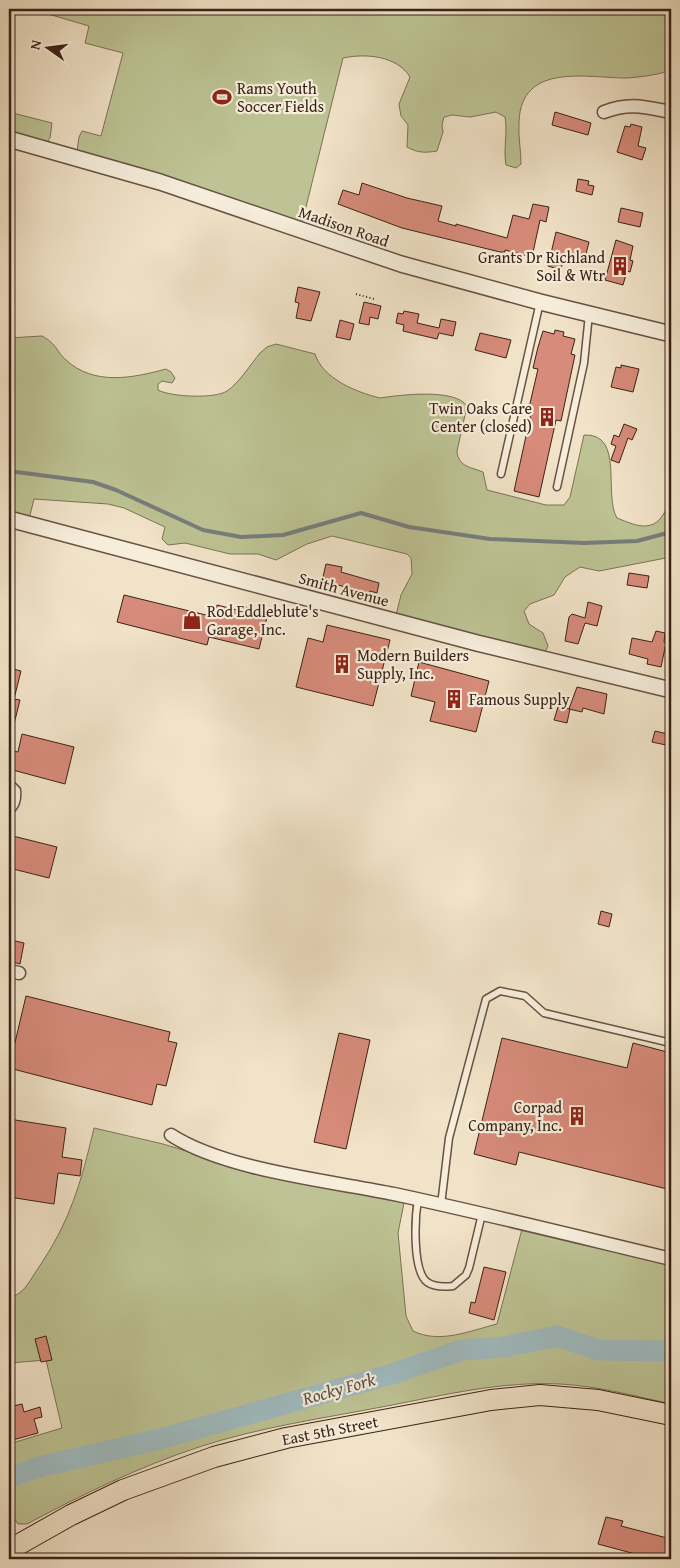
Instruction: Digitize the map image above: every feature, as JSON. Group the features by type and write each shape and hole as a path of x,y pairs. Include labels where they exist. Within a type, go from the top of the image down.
{"main road":[{"name":"East 5th Street","path":"11,1550 71,1515 123,1490 214,1457 294,1436 491,1400 540,1395 598,1400 671,1414"}],"street":[{"path":"604,112 623,106 634,105 671,112"},
{"name":"Madison Road","path":"9,139 160,182 401,264 540,302 671,334"},
{"name":"Smith Avenue","path":"9,519 477,643 671,690"},
{"path":"171,1135 196,1149 253,1165 441,1204 671,1259"}],"lane":[{"path":"501,474 540,302"},
{"path":"557,487 584,363 589,314"},
{"path":"9,782 17,790 18,796 16,804 9,812"},
{"path":"441,1204 450,1138 486,999 491,994 500,990 525,996 544,1013 671,1043"},
{"path":"418,1199 415,1224 419,1268 425,1281 431,1284 453,1286 466,1275 482,1214"}],"path":[{"path":"356,294 374,299 373,301"}],"green space":[{"path":"31,9 671,9 671,70 632,78 576,76 543,82 531,90 523,103 519,122 521,164 516,168 506,165 505,117 496,112 470,117 452,115 444,117 443,132 437,151 422,152 407,147 408,125 401,116 399,104 410,77 397,64 389,60 371,56 343,58 302,223 77,151 82,131 101,136 123,53 85,43 89,26"},
{"path":"9,112 52,123 50,138 47,142 9,132"},
{"path":"42,336 54,345 66,360 89,374 114,378 166,369 175,378 172,383 162,381 158,384 158,390 173,394 203,396 221,394 241,378 260,353 267,347 276,344 315,354 325,371 333,377 351,388 380,398 426,394 461,400 467,406 457,451 460,460 466,466 483,472 487,490 546,505 564,505 570,497 584,435 597,437 604,444 609,454 613,508 617,518 644,526 654,524 671,505 671,557 599,571 580,567 565,577 554,595 530,604 524,611 529,624 543,633 548,646 545,652 396,615 401,595 412,574 411,558 407,554 332,536 307,544 276,560 258,554 230,554 185,543 168,545 162,539 165,527 124,508 108,504 34,499 29,519 9,513 9,338"},
{"path":"94,1128 163,1144 262,1174 404,1203 398,1233 406,1316 413,1331 423,1335 455,1335 497,1324 522,1229 671,1264 671,1404 602,1389 560,1384 517,1385 451,1393 222,1440 133,1472 27,1524 18,1524 9,1511 9,1444 62,1428 46,1360 9,1363 9,1298 26,1287 58,1235 73,1202"}],"building":[{"path":"555,112 591,123 588,135 552,125"},
{"path":"631,124 642,127 638,146 646,148 642,160 617,152 625,126 630,127"},
{"path":"578,179 589,181 588,185 594,186 592,195 576,191"},
{"path":"362,183 407,198 442,206 438,221 507,238 513,215 529,219 533,204 549,207 546,222 540,220 532,257 505,250 505,252 500,252 402,228 338,204 343,190 359,195"},
{"path":"621,208 643,213 640,227 618,222"},
{"path":"556,232 589,242 584,262 569,258 569,260 563,259 561,270 548,266"},
{"name":"Grants Dr Richland Soil & Wtr","path":"616,240 633,246 630,260 633,261 630,272 627,271 623,285 605,280"},
{"path":"298,287 320,292 311,321 296,318 299,303 295,302"},
{"path":"364,302 381,306 378,319 370,317 369,325 359,323"},
{"path":"404,311 419,314 417,323 439,328 441,319 456,322 453,336 439,333 437,339 403,331 404,325 396,323 398,313 403,314"},
{"path":"340,320 354,324 350,340 336,337"},
{"name":"Twin Oaks Care Center (closed)","path":"555,330 564,332 563,336 575,339 571,354 575,355 561,421 556,420 539,497 514,491 531,413 528,412 538,369 533,368 538,347 543,331 554,334"},
{"path":"480,333 511,340 506,358 475,350"},
{"path":"621,365 639,369 633,392 611,387 616,367 621,368"},
{"path":"624,424 637,429 632,440 628,438 619,463 611,460 616,446 611,444 614,435 619,437"},
{"path":"326,564 342,567 341,572 379,583 377,593 370,591 369,593 322,581"},
{"path":"629,573 649,576 647,588 627,585"},
{"name":"Rod Eddleblute's Garage, Inc.","path":"124,595 214,617 217,605 241,611 242,606 268,613 259,649 209,637 207,645 117,622"},
{"path":"588,602 602,606 597,626 585,623 578,644 565,641 569,617 572,614 585,618"},
{"name":"Modern Builders Supply, Inc.","path":"327,625 390,640 373,706 296,687 308,638 323,642"},
{"path":"656,631 665,633 664,642 666,643 661,667 647,664 648,659 629,654 632,638 652,642"},
{"name":"Famous Supply","path":"419,662 489,681 476,732 430,721 435,702 411,696"},
{"path":"9,668 21,671 14,699 20,700 12,732 9,731"},
{"path":"577,687 607,694 604,714 583,708 582,712 569,709"},
{"path":"558,707 570,709 567,723 554,720"},
{"path":"655,731 668,734 666,745 652,742"},
{"path":"22,734 74,747 65,784 9,769 9,750 18,752"},
{"path":"9,835 57,847 49,878 9,868"},
{"path":"601,911 612,914 609,927 598,924"},
{"path":"11,940 24,943 20,964 9,961"},
{"path":"26,996 170,1032 168,1041 177,1043 166,1086 157,1084 152,1105 9,1068"},
{"path":"339,1033 370,1040 346,1149 314,1142"},
{"name":"Corpad Company, Inc.","path":"502,1038 627,1068 633,1043 671,1053 667,1078 671,1079 671,1190 519,1152 516,1165 474,1154"},
{"path":"9,1119 66,1128 62,1157 82,1160 80,1176 58,1173 54,1204 9,1197"},
{"path":"484,1267 506,1272 494,1320 469,1313 471,1302 475,1303"},
{"path":"46,1336 52,1360 41,1362 35,1339"},
{"path":"22,1404 24,1412 40,1407 42,1417 34,1419 38,1433 9,1441 9,1407"},
{"path":"606,1517 623,1521 621,1526 671,1539 671,1559 654,1559 598,1544"}],"waterway":[{"path":"9,471 93,482 116,490 203,530 241,537 283,535 361,513 409,527 490,539 584,543 637,541 671,532"},
{"name":"Rocky Fork","path":"9,1477 43,1466 160,1439 392,1374 462,1350 504,1347 557,1336 598,1350 671,1351"}],"place":[{"name":"Rams Youth Soccer Fields","path":"222,97"},
{"name":"Grants Dr Richland Soil & Wtr","path":"620,266"},
{"name":"Twin Oaks Care Center (closed)","path":"547,417"},
{"name":"Rod Eddleblute's Garage, Inc.","path":"192,620"},
{"name":"Modern Builders Supply, Inc.","path":"342,664"},
{"name":"Famous Supply","path":"454,699"},
{"name":"Corpad Company, Inc.","path":"577,1116"}]}
